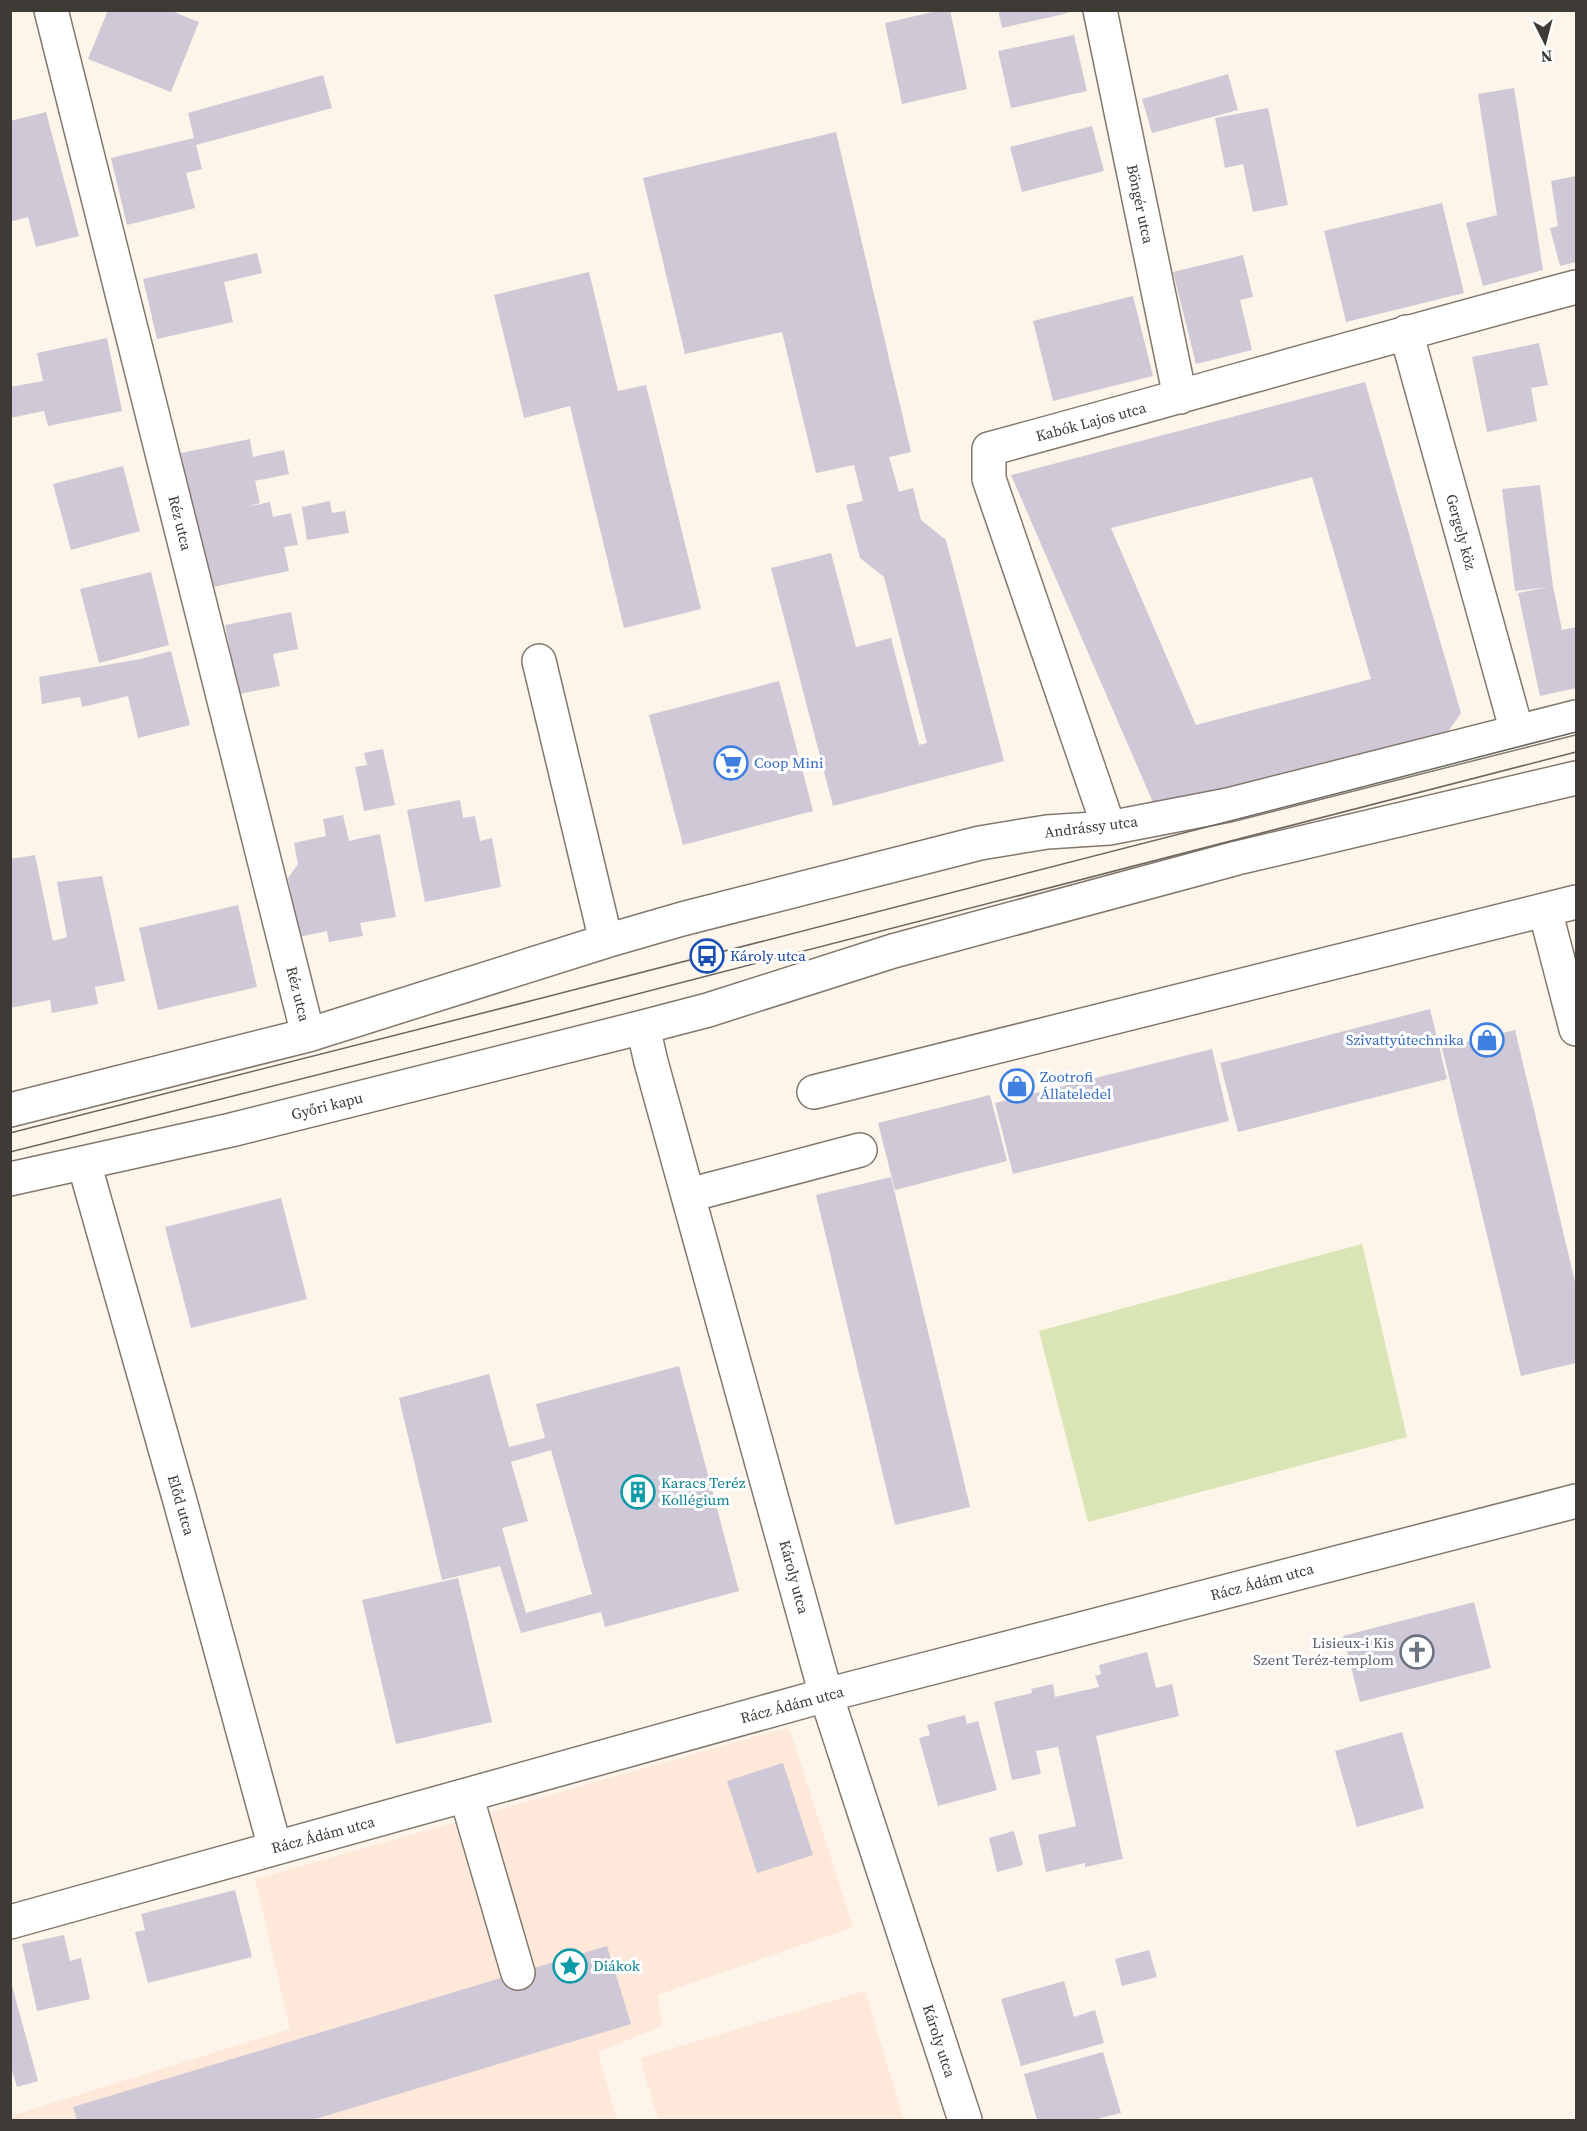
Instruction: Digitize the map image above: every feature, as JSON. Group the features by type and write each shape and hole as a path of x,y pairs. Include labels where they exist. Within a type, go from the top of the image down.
{"street":[{"name":"Réz utca","path":"51,10 308,1035"},
{"name":"Böngér utca","path":"1100,10 1180,398"},
{"name":"Kabók Lajos utca","path":"1109,828 989,479 989,449 1180,398 1406,332 1576,287"},
{"name":"Gergely köz","path":"1406,332 1517,732"},
{"path":"10,1110 308,1035 606,941 539,661"},
{"name":"Andrássy utca","path":"606,941 682,919 980,843 1047,832 1109,828 1228,805 1576,717"},
{"path":"643,1027 708,1010 893,951 1237,858 1576,778"},
{"path":"814,1092 1576,902"},
{"path":"1545,910 1576,1029"},
{"name":"Győri kapu","path":"10,1179 231,1130 643,1027"},
{"name":"Károly utca","path":"643,1027 826,1695 965,2121"},
{"path":"689,1195 860,1150"},
{"name":"Előd utca","path":"84,1163 275,1848"},
{"name":"Rácz Ádám utca","path":"10,1922 826,1695 1576,1501"},
{"path":"466,1795 518,1973"}],"shaded area":[{"path":"789,1727 853,1927 658,1995 662,2026 598,2052 617,2120 11,2120 11,2116 290,2029 255,1879"},
{"path":"865,1991 904,2120 658,2120 640,2058"}],"green space":[{"path":"1362,1244 1407,1437 1088,1522 1039,1331"}],"building":[{"path":"108,10 169,10 199,22 171,92 88,59"},
{"path":"950,10 967,89 902,104 885,23"},
{"path":"998,10 1067,10 1068,13 1002,28"},
{"path":"1074,35 1087,91 1011,108 998,51"},
{"path":"1228,74 1238,110 1152,133 1142,99"},
{"path":"323,75 332,108 196,145 202,169 186,173 195,208 127,225 111,158 194,138 188,113"},
{"path":"1514,88 1543,270 1483,286 1466,223 1497,215 1478,94"},
{"path":"1268,108 1288,205 1253,212 1243,164 1225,168 1215,118"},
{"path":"46,112 79,236 36,247 28,217 10,222 10,121"},
{"path":"1092,126 1104,171 1022,192 1010,147"},
{"path":"836,132 911,452 889,457 899,492 913,488 921,520 946,540 1004,761 833,806 771,568 831,553 856,647 891,638 919,745 927,743 884,577 860,558 846,505 863,501 854,465 816,473 782,332 685,354 643,178"},
{"path":"1576,176 1576,262 1560,266 1550,228 1558,226 1551,181"},
{"path":"1442,203 1464,293 1346,322 1324,231"},
{"path":"257,253 262,273 224,282 233,322 157,339 143,279"},
{"path":"1243,255 1253,297 1240,300 1252,350 1196,364 1173,272"},
{"path":"589,272 618,391 646,385 701,609 624,628 570,406 524,418 494,295"},
{"path":"1133,296 1153,376 1053,401 1033,321"},
{"path":"107,338 122,411 48,426 44,411 10,418 10,387 43,381 37,353"},
{"path":"1539,343 1548,385 1531,388 1537,421 1487,432 1472,357"},
{"path":"1365,382 1461,713 1443,739 1158,814 1011,475","holes":["1312,477 1371,679 1196,725 1111,528"]},
{"path":"250,439 253,457 284,450 289,474 255,481 260,503 247,507 270,502 273,517 291,513 298,545 284,547 289,571 208,588 181,453"},
{"path":"123,466 140,531 71,550 53,484"},
{"path":"1540,485 1553,586 1562,630 1576,627 1576,688 1540,696 1518,593 1548,587 1515,591 1502,489"},
{"path":"330,501 332,513 345,511 349,533 307,540 302,507"},
{"path":"151,572 169,645 99,663 80,589"},
{"path":"291,612 298,649 273,654 280,686 239,694 225,625"},
{"path":"171,651 190,725 138,738 128,696 82,707 80,697 42,704 39,677 140,659"},
{"name":"Coop Mini","path":"779,681 813,811 683,845 649,715"},
{"path":"383,749 395,805 364,811 355,767 367,765 364,753"},
{"path":"460,800 463,818 475,816 480,841 492,838 501,887 425,902 407,810"},
{"path":"343,815 349,841 380,834 396,917 360,923 363,936 329,942 327,931 299,937 288,878 298,864 294,843 326,836 323,819"},
{"path":"35,855 53,941 67,937 57,882 102,876 125,981 95,987 98,1004 52,1013 50,1000 10,1008 10,859"},
{"path":"238,905 257,987 158,1010 139,928"},
{"path":"1430,1009 1447,1079 1238,1132 1220,1063"},
{"path":"1515,1030 1576,1286 1576,1363 1521,1376 1442,1048"},
{"path":"1212,1049 1229,1121 1013,1174 995,1103"},
{"path":"990,1095 1007,1161 895,1190 878,1123"},
{"path":"891,1177 970,1507 895,1525 816,1195"},
{"path":"281,1198 307,1299 191,1328 165,1227"},
{"name":"Karacs Teréz Kollégium","path":"679,1366 739,1591 605,1627 601,1612 521,1633 500,1566 442,1580 399,1398 489,1374 509,1447 545,1438 536,1404","holes":["551,1450 592,1594 526,1613 502,1528 528,1521 511,1462"]},
{"path":"458,1578 492,1722 396,1744 362,1600"},
{"name":"Lisieux-i Kis Szent Teréz-templom","path":"1474,1602 1491,1668 1360,1702 1343,1636"},
{"path":"1147,1652 1156,1688 1172,1684 1179,1716 1096,1736 1123,1859 1085,1867 1085,1863 1046,1872 1038,1835 1076,1826 1058,1747 1036,1751 1041,1774 1012,1780 994,1702 1032,1693 1031,1689 1053,1684 1055,1697 1099,1687 1095,1676 1101,1674 1099,1665"},
{"path":"965,1715 967,1724 978,1721 997,1790 938,1806 919,1738 930,1735 927,1725"},
{"path":"1402,1732 1424,1808 1357,1827 1335,1751"},
{"path":"783,1763 813,1855 757,1873 727,1781"},
{"path":"1014,1831 1023,1865 997,1872 989,1838"},
{"path":"235,1890 252,1957 148,1983 135,1932 145,1930 141,1914"},
{"path":"64,1935 70,1961 81,1958 90,1999 37,2011 22,1944"},
{"path":"607,1946 631,2024 312,2120 77,2120 73,2107"},
{"path":"1149,1950 1157,1977 1122,1986 1115,1959"},
{"path":"1064,1981 1074,2017 1095,2010 1104,2043 1021,2066 1001,1999"},
{"path":"11,1982 38,2081 17,2087 10,2064"},
{"path":"1103,2052 1121,2113 1093,2120 1037,2120 1024,2074"}],"tram line":[{"path":"10,1133 1576,732"},
{"path":"10,1152 548,1017 1576,752"}],"place":[{"name":"Coop Mini","path":"731,763"},
{"name":"Károly utca","path":"707,956"},
{"name":"Szivattyútechnika","path":"1487,1040"},
{"name":"Zootrofi Állateledel","path":"1017,1086"},
{"name":"Karacs Teréz Kollégium","path":"638,1492"},
{"name":"Lisieux-i Kis Szent Teréz-templom","path":"1417,1652"},
{"name":"Diákok","path":"570,1966"}]}
